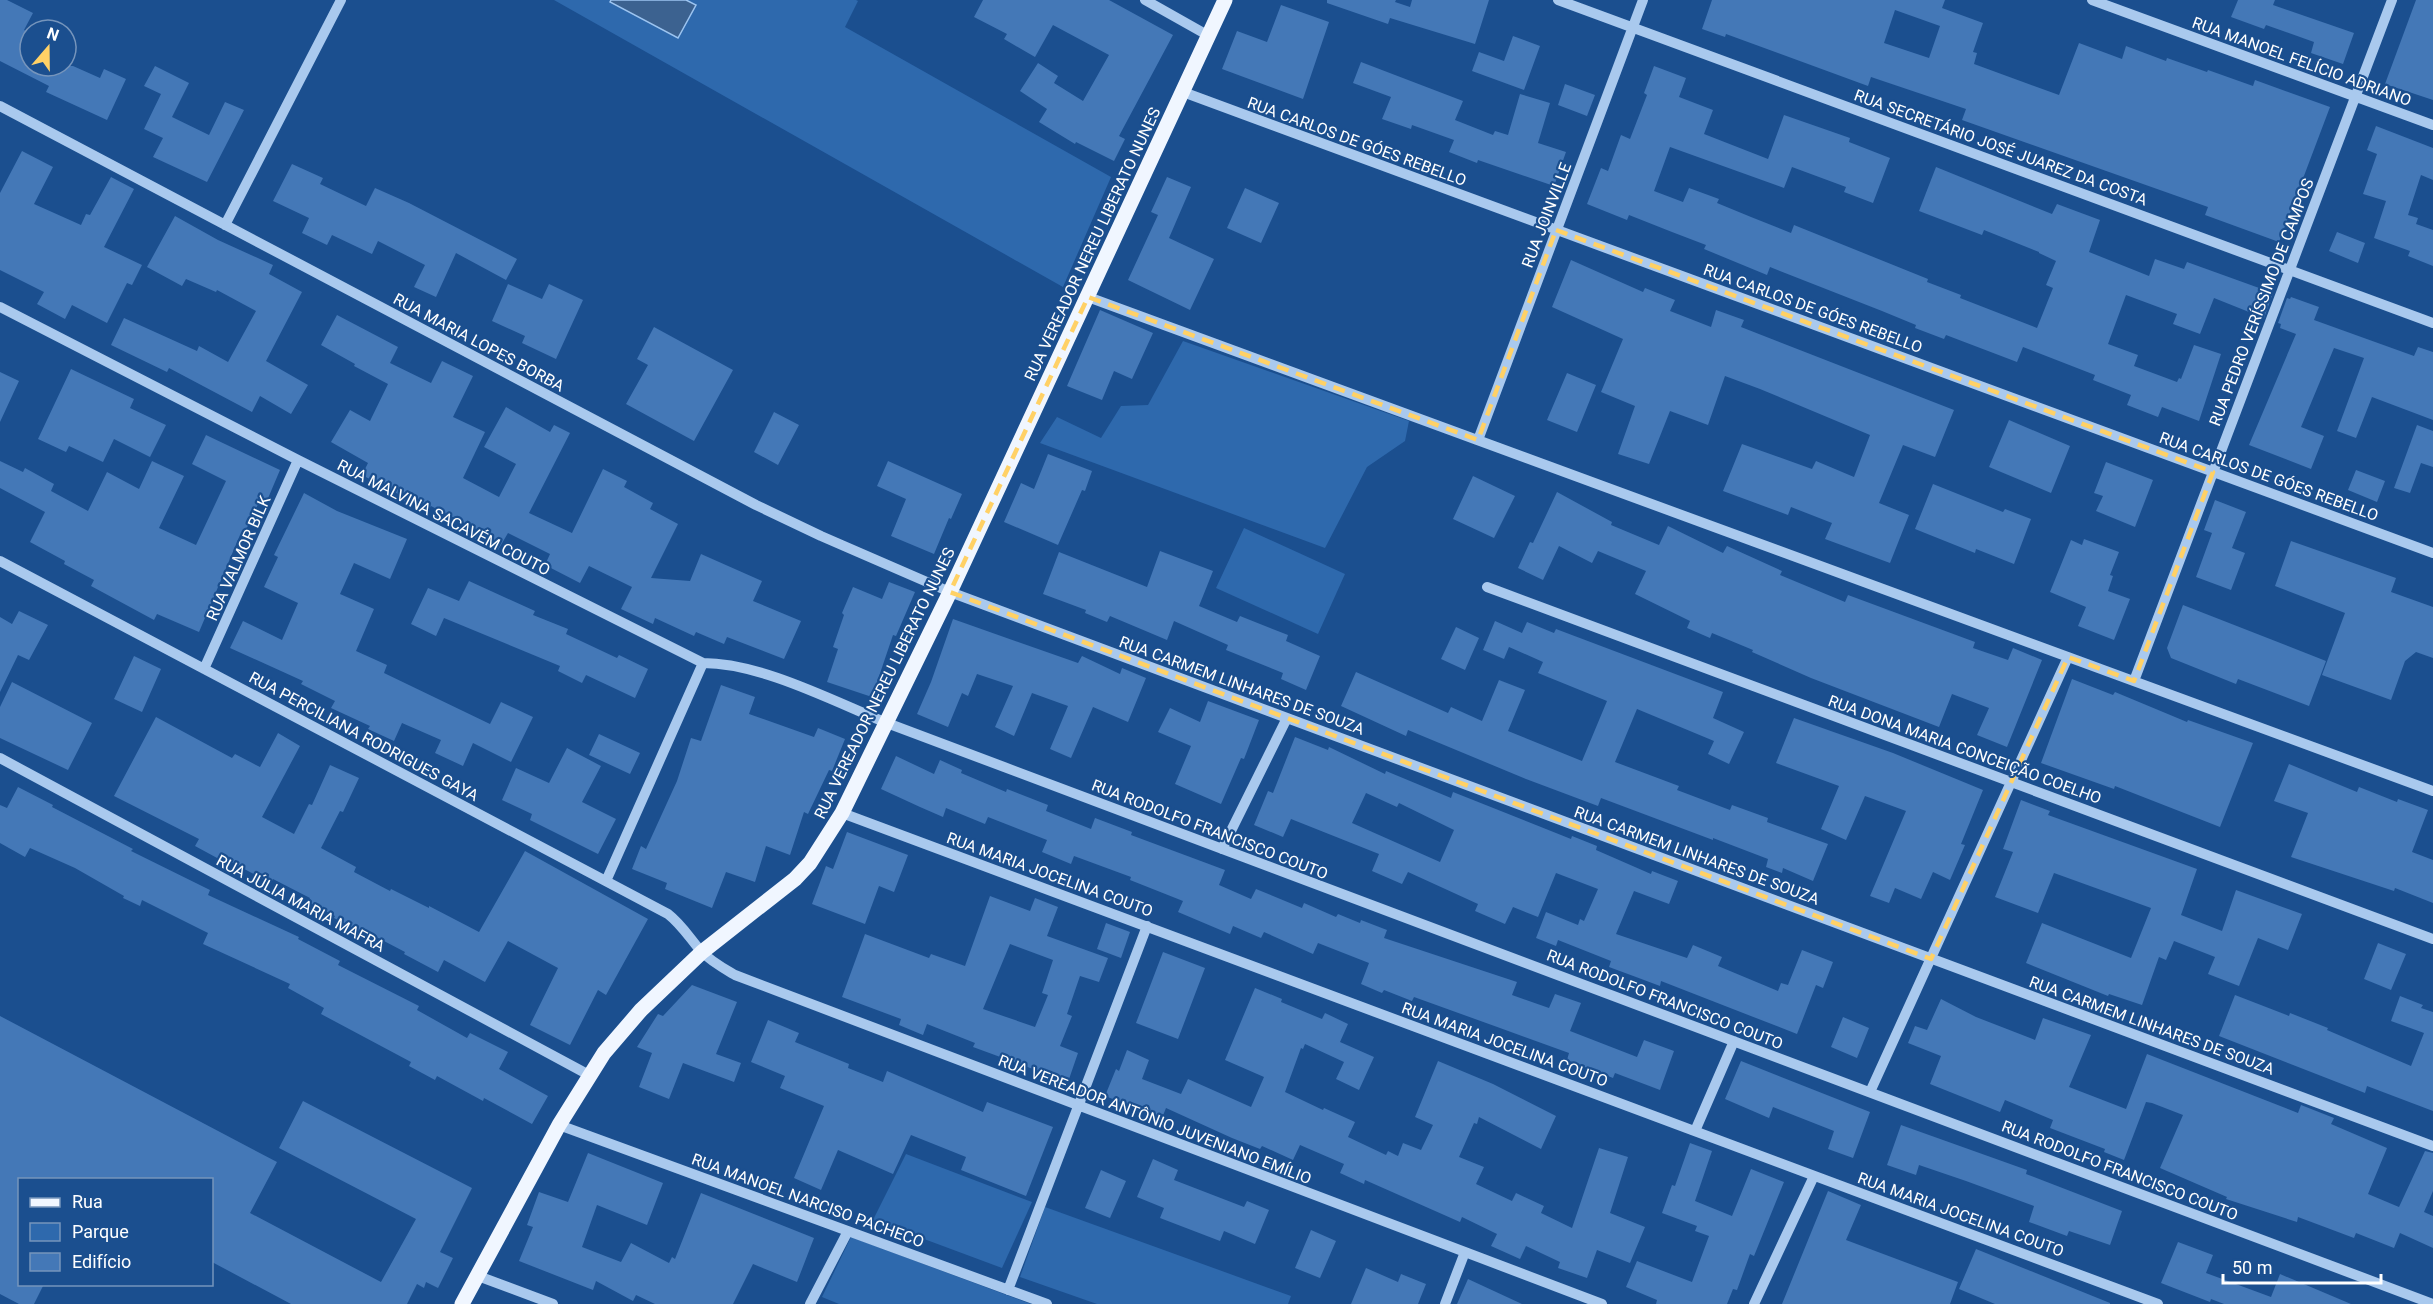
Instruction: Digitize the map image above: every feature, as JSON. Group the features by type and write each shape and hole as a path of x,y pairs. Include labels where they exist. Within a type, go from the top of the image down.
{"main road":[{"name":"RUA VEREADOR NEREU LIBERATO NUNES","path":"462,1304 559,1125 589,1075 620,1033 702,952 795,879 810,863 842,813 950,592 1226,0"}],"street":[{"path":"1145,0 1209,36"},
{"name":"RUA SECRETÁRIO JOSÉ JUAREZ DA COSTA","path":"1558,0 2433,323"},
{"name":"RUA JOINVILLE","path":"1478,440 1643,0"},
{"name":"RUA MANOEL FELÍCIO ADRIANO","path":"2092,0 2433,125"},
{"name":"RUA PEDRO VERÍSSIMO DE CAMPOS","path":"2134,681 2392,0"},
{"path":"225,225 341,2"},
{"name":"RUA CARLOS DE GÓES REBELLO","path":"1183,92 2433,553"},
{"name":"RUA MARIA LOPES BORBA","path":"0,106 756,505 950,592"},
{"path":"1088,297 2433,791"},
{"name":"RUA MALVINA SACAVÉM COUTO","path":"0,307 298,460 703,663 722,663 740,667 788,683 887,723"},
{"name":"RUA VALMOR BILK","path":"204,669 298,460"},
{"name":"RUA PERCILIANA RODRIGUES GAYA","path":"0,561 668,914 679,923 702,952"},
{"name":"RUA DONA MARIA CONCEIÇÃO COELHO","path":"1487,587 2433,939"},
{"name":"RUA CARMEM LINHARES DE SOUZA","path":"950,592 2433,1146"},
{"path":"1870,1092 2068,657"},
{"path":"606,881 703,663"},
{"path":"1222,849 1287,718"},
{"name":"RUA RODOLFO FRANCISCO COUTO","path":"887,723 2433,1304"},
{"name":"RUA JÚLIA MARIA MAFRA","path":"0,758 589,1075"},
{"name":"RUA MARIA JOCELINA COUTO","path":"842,813 2158,1304"},
{"path":"1008,1290 1147,926"},
{"name":"RUA VEREADOR ANTÔNIO JUVENIANO EMÍLIO","path":"702,952 720,967 735,975 1602,1304"},
{"path":"1695,1131 1734,1041"},
{"name":"RUA MANOEL NARCISO PACHECO","path":"559,1125 1047,1304"},
{"path":"1754,1304 1814,1176"},
{"path":"810,1304 848,1231"},
{"path":"1445,1304 1465,1252"},
{"path":"478,1276 553,1304"}],"highlighted area":[{"path":"1556,230 2213,472 2134,681 2068,657 1931,959 950,592 1088,297 1478,440"}],"green space":[{"path":"554,0 856,0 858,1 845,27 1111,177 1063,287"},
{"path":"1183,341 1409,421 1405,441 1367,467 1325,548 1040,443 1057,417 1101,438 1121,406 1148,405"},
{"path":"1244,528 1345,574 1318,634 1216,588"},
{"path":"906,1154 1032,1202 1002,1268 873,1220"},
{"path":"1045,1207 1291,1296 1288,1304 1097,1304 1020,1277"},
{"path":"851,1237 1031,1304 839,1304 822,1297"}],"shaded area":[{"path":"611,0 686,0 696,5 678,38 610,2"}],"building":[{"path":"0,0 7,0 33,13 30,18 18,18 18,70 0,61"},
{"path":"983,0 1109,0 1173,35 1119,136 1125,139 1114,161 1076,142 1075,144 1039,122 1047,109 1020,91 1038,63 1058,76 1054,83 1083,101 1109,55 1053,25 1035,57 1004,39 1007,34 974,17"},
{"path":"1327,0 1396,0 1395,2 1410,7 1412,0 1489,0 1475,44 1390,18 1388,24 1327,3"},
{"path":"1712,0 1945,0 1942,8 1983,23 1973,52 1977,53 1974,64 2059,95 2079,43 2122,59 2126,46 2166,61 2167,58 2253,86 2255,80 2330,107 2279,242 2205,215 2208,207 1962,120 1966,109 1871,77 1868,86 1726,34 1725,37 1702,29","holes":["1895,10 1940,26 1929,58 1884,43"]},
{"path":"2238,0 2275,0 2273,5 2354,33 2343,64 2311,53 2314,42 2266,25 2264,29 2231,17"},
{"path":"2416,0 2433,0 2433,100 2385,84"},
{"path":"1281,5 1329,22 1303,99 1222,69 1237,31 1267,42"},
{"path":"1513,36 1540,46 1524,90 1472,71 1479,52 1504,61"},
{"path":"1361,62 1463,101 1455,120 1493,135 1495,131 1508,135 1520,94 1550,103 1538,143 1566,152 1554,186 1478,160 1477,163 1449,152 1454,140 1412,125 1411,129 1382,119 1391,97 1353,83"},
{"path":"155,66 189,83 172,117 209,135 225,102 244,110 207,182 153,157 163,138 144,129 161,94 144,86"},
{"path":"1654,66 1686,78 1679,97 1713,110 1704,134 1768,159 1784,115 1850,138 1849,142 1890,158 1873,203 1844,192 1846,187 1792,167 1784,188 1670,147 1654,191 1683,202 1689,188 1719,199 1717,203 1791,233 1794,225 1928,279 1927,282 1961,295 1960,298 2037,328 2053,288 2046,285 2056,261 1984,230 1982,235 1919,211 1936,167 2052,214 2057,204 2100,220 2089,252 2149,276 2155,259 2184,269 2187,262 2273,293 2264,318 2214,298 2200,334 2173,324 2177,314 2126,295 2108,344 2138,355 2134,366 2177,382 2179,378 2181,379 2194,345 2221,354 2199,421 2162,407 2158,417 2127,405 2131,395 2093,380 2095,375 2023,347 2017,362 1946,335 1944,339 1915,328 1916,325 1770,267 1767,275 1704,249 1706,245 1629,215 1627,220 1587,204 1601,168 1608,171 1621,135 1630,139 1647,95 1644,93"},
{"path":"78,68 100,78 104,69 126,79 107,120 46,92 49,86 33,78 78,78"},
{"path":"1565,84 1595,95 1587,116 1558,105"},
{"path":"2376,126 2433,148 2433,180 2421,175 2408,215 2418,218 2416,224 2433,230 2433,266 2408,256 2410,251 2374,238 2386,201 2363,194 2377,154 2367,150"},
{"path":"22,151 53,167 34,204 81,225 86,214 90,215 111,177 134,189 104,247 142,265 132,285 127,283 107,323 72,305 65,319 37,304 44,292 0,270 0,193"},
{"path":"292,164 323,178 320,184 366,206 375,188 517,259 506,280 456,253 436,297 414,287 425,265 378,241 372,254 332,235 327,245 302,233 309,218 273,201"},
{"path":"1167,177 1191,187 1169,238 1214,259 1190,310 1128,280 1158,215 1151,212"},
{"path":"1245,188 1279,203 1261,243 1227,228"},
{"path":"175,216 218,240 273,265 269,274 302,292 266,361 308,385 291,414 260,396 252,412 169,368 167,372 111,345 124,318 197,351 199,346 228,362 256,311 217,290 216,292 186,279 182,286 147,267"},
{"path":"2337,232 2365,243 2358,263 2329,251"},
{"path":"1571,260 1643,292 1645,288 1675,300 1670,311 1711,327 1716,310 1744,320 1741,327 1954,410 1935,457 1903,445 1879,503 1909,515 1890,563 1825,539 1832,523 1791,507 1788,515 1723,491 1742,444 1812,469 1816,461 1854,477 1870,435 1760,389 1725,376 1708,425 1670,411 1649,464 1618,454 1635,406 1601,392 1623,339 1552,307"},
{"path":"508,284 542,299 549,284 583,300 556,359 522,343 525,336 492,321"},
{"path":"2291,297 2319,307 2314,320 2414,356 2418,347 2433,352 2433,420 2372,397 2356,438 2337,431 2364,358 2334,348 2301,427 2324,436 2311,469 2249,445 2296,334 2280,328 2281,324 2278,323 2287,298"},
{"path":"1100,310 1153,333 1132,379 1114,371 1102,400 1067,386"},
{"path":"337,315 398,347 390,363 431,383 442,361 473,376 453,417 485,432 463,478 499,497 516,464 484,447 506,407 550,432 554,425 570,433 529,513 572,533 603,469 627,481 624,487 653,503 650,509 678,524 651,578 690,581 701,554 762,581 753,601 801,621 784,659 727,637 724,644 696,632 694,636 655,618 653,624 621,609 632,587 589,566 580,583 545,565 550,554 508,533 498,550 474,538 478,530 431,506 428,511 421,511 398,498 400,495 362,475 368,463 331,442 350,410 370,421 388,384 321,345"},
{"path":"654,327 733,370 694,441 626,404 648,365 637,359"},
{"path":"71,369 134,399 130,408 166,425 150,457 114,439 103,462 69,446 66,452 38,439"},
{"path":"0,372 19,381 0,422"},
{"path":"1567,373 1596,385 1577,432 1547,420"},
{"path":"774,412 799,425 778,465 754,452"},
{"path":"2009,420 2070,446 2051,493 1989,467"},
{"path":"2417,425 2433,431 2433,467 2421,463 2410,493 2394,488"},
{"path":"206,435 280,470 266,503 260,500 243,536 240,535 199,632 157,614 154,620 91,586 94,580 30,542 45,512 0,488 0,461 23,472 25,468 54,484 51,491 88,511 107,472 139,489 152,461 184,476 159,528 196,545 226,481 192,464"},
{"path":"1048,454 1092,471 1085,491 1082,490 1058,545 1004,522 1021,483 1034,489"},
{"path":"888,461 962,494 934,554 891,536 906,499 877,486"},
{"path":"2106,462 2153,480 2135,527 2096,511 2103,496 2094,493"},
{"path":"2356,470 2385,481 2377,502 2348,490"},
{"path":"1473,476 1515,496 1494,538 1453,519"},
{"path":"1933,484 2003,512 2005,509 2031,519 2014,564 1976,549 1975,553 1915,529"},
{"path":"1557,492 1612,522 1611,525 1659,545 1668,526 1723,553 1727,546 1782,571 1780,575 1845,602 1848,595 1975,642 1973,648 2008,660 2013,648 2042,660 2007,747 1977,735 1989,708 1952,694 1939,727 1811,678 1712,633 1710,638 1687,628 1690,621 1635,594 1646,571 1598,551 1592,563 1559,546 1543,580 1518,568 1530,542 1533,543"},
{"path":"304,493 337,511 407,539 390,579 354,563 340,594 374,609 356,651 387,665 384,673 490,724 501,702 533,717 511,762 473,743 463,766 435,753 441,740 402,723 394,741 368,729 370,726 331,708 335,701 301,684 303,681 230,648 243,621 282,640 298,603 264,587 278,557 274,555"},
{"path":"2215,500 2246,512 2232,548 2245,553 2231,590 2196,577 2212,533 2204,530"},
{"path":"2084,539 2119,552 2110,575 2113,576 2108,591 2130,599 2114,640 2078,626 2086,607 2050,592 2071,540 2082,545"},
{"path":"2291,541 2396,578 2391,592 2433,607 2433,658 2416,652 2405,661 2391,700 2322,675 2345,613 2275,586"},
{"path":"1160,551 1213,571 1199,606 1237,622 1240,616 1288,635 1286,641 1320,656 1306,690 1281,679 1283,673 1226,650 1228,645 1174,621 1167,640 1110,616 1107,622 1085,613 1086,610 1043,594 1059,552 1147,587"},
{"path":"469,581 535,611 533,615 568,629 566,634 617,658 619,655 648,669 635,698 586,675 582,683 558,671 560,666 444,618 436,636 411,624 428,588 459,601"},
{"path":"889,582 915,592 896,636 893,635 872,697 827,682 838,649 833,647 844,615 842,613 853,587 882,599"},
{"path":"2183,605 2326,661 2309,706 2238,679 2236,684 2171,658 2167,648"},
{"path":"19,611 48,625 29,660 18,655 0,692 0,617 12,624"},
{"path":"953,619 1078,663 1082,656 1120,674 1122,668 1146,678 1128,722 1093,707 1071,758 1050,749 1068,706 1032,693 1014,736 995,727 1013,686 977,674 968,696 962,693 948,727 917,714"},
{"path":"1495,621 1522,633 1527,622 1554,633 1556,629 1723,692 1713,718 1744,732 1729,764 1708,754 1714,741 1637,709 1615,762 1679,786 1677,790 1730,810 1732,805 1768,818 1767,822 1828,844 1813,881 1783,868 1782,873 1766,867 1768,859 1713,838 1713,840 1601,798 1598,806 1408,730 1406,736 1341,706 1356,672 1448,713 1451,707 1482,721 1499,680 1525,690 1508,731 1582,761 1607,701 1538,673 1543,662 1509,647 1504,659 1483,650"},
{"path":"1456,627 1479,638 1465,670 1441,659"},
{"path":"134,656 161,669 142,712 114,699"},
{"path":"2072,679 2113,695 2115,692 2187,722 2188,720 2253,743 2220,827 2115,786 2114,789 2041,763"},
{"path":"12,682 92,723 68,770 0,738 0,707"},
{"path":"721,685 755,697 749,714 814,737 818,728 845,739 832,771 829,770 808,814 804,812 790,855 766,846 755,882 726,872 712,908 665,889 667,883 632,869 641,846 646,849 677,781 691,738 701,741"},
{"path":"1208,701 1259,720 1244,759 1241,758 1221,804 1175,784 1191,746 1158,732 1170,708 1200,722"},
{"path":"156,717 232,758 235,754 260,767 278,733 300,746 262,817 294,834 309,804 312,805 330,765 359,778 343,812 340,811 321,848 356,867 354,872 390,891 391,889 429,908 429,906 479,932 525,851 648,919 606,995 598,990 570,1045 530,1025 558,968 508,941 485,982 444,960 438,972 361,929 359,931 334,918 335,916 308,902 310,898 273,879 271,883 231,862 230,865 195,846 199,839 114,796"},
{"path":"1794,718 1893,753 1983,790 1961,844 1965,845 1950,880 1933,872 1921,899 1895,888 1889,903 1870,896 1906,811 1865,796 1846,840 1821,829 1839,786 1776,763"},
{"path":"599,734 640,753 630,774 589,755"},
{"path":"1295,737 1328,750 1329,747 1385,774 1386,771 1451,798 1453,792 1571,839 1572,836 1597,846 1596,850 1651,874 1652,871 1678,881 1669,904 1634,891 1616,934 1687,958 1693,945 1722,957 1718,966 1778,991 1781,983 1788,985 1802,950 1833,962 1823,988 1816,985 1797,1034 1661,981 1660,986 1609,967 1611,961 1558,940 1556,946 1536,938 1546,912 1578,925 1580,919 1584,921 1598,889 1556,873 1538,917 1513,907 1505,924 1475,911 1478,904 1408,872 1402,884 1372,871 1379,854 1291,819 1283,837 1254,825 1268,791 1273,793","holes":["1366,793 1397,807 1399,803 1454,830 1440,862 1352,823"]},
{"path":"567,748 601,766 582,802 616,819 598,854 530,820 532,814 502,800 516,768 549,783"},
{"path":"896,756 934,774 940,760 962,770 961,773 1006,792 1007,789 1048,805 1046,811 1091,829 1095,818 1132,832 1131,835 1225,870 1219,885 1251,899 1256,889 1302,908 1304,903 1336,917 1338,914 1387,930 1384,938 1517,982 1512,995 1549,1008 1555,994 1581,1003 1570,1031 1637,1057 1644,1040 1674,1051 1660,1090 1615,1073 1613,1078 1567,1060 1569,1053 1414,997 1412,1001 1384,990 1382,993 1361,984 1369,963 1318,943 1313,954 1264,932 1261,938 1233,926 1230,934 1178,912 1183,901 1130,880 1131,877 1074,856 1071,864 1042,852 1047,840 988,817 985,824 946,808 943,817 920,807 881,789"},
{"path":"2289,764 2357,792 2359,787 2397,802 2398,799 2428,810 2412,852 2433,860 2433,903 2395,888 2394,891 2291,857 2308,813 2274,801"},
{"path":"18,787 133,849 131,851 210,890 208,895 299,937 298,939 340,961 338,965 419,1006 417,1010 467,1038 470,1033 508,1052 499,1069 548,1096 532,1124 484,1098 483,1101 437,1076 435,1080 409,1066 411,1062 321,1014 324,1008 288,988 290,984 203,944 208,933 142,900 140,906 123,898 124,896 75,868 30,848 25,857 0,843 0,805 7,808"},
{"path":"2021,800 2050,811 2048,815 2197,869 2181,915 2222,931 2236,890 2302,914 2288,950 2258,938 2239,986 2208,974 2215,957 2174,941 2166,960 2159,957 2142,1005 2109,994 2108,996 2026,963 2042,923 2131,958 2151,908 2054,873 2038,913 1995,897 2013,852 2003,849"},
{"path":"847,832 908,855 894,892 879,886 865,924 812,904 826,866 833,869"},
{"path":"990,896 1030,911 1035,898 1058,907 1047,936 1108,958 1099,982 1080,976 1067,1014 1072,1016 1060,1046 1078,1053 1068,1082 973,1047 975,1043 927,1024 923,1035 899,1025 901,1019 842,997 865,934 929,958 931,954 965,966","holes":["1010,944 1053,960 1042,993 1048,995 1035,1027 983,1009"]},
{"path":"1106,923 1130,932 1121,958 1097,949"},
{"path":"2378,943 2406,954 2391,990 2364,979"},
{"path":"1163,952 1205,968 1178,1039 1136,1023"},
{"path":"692,985 737,1002 716,1054 741,1063 734,1082 683,1063 669,1099 639,1087 652,1053 637,1047 658,1014 663,1016"},
{"path":"1255,988 1322,1019 1325,1013 1348,1024 1340,1042 1374,1057 1359,1090 1336,1079 1344,1062 1305,1044 1303,1049 1301,1048 1285,1092 1355,1122 1348,1137 1386,1155 1388,1151 1398,1156 1403,1143 1421,1150 1433,1125 1415,1117 1438,1061 1493,1084 1556,1116 1541,1149 1479,1117 1459,1157 1484,1167 1476,1184 1512,1201 1516,1193 1544,1206 1541,1213 1572,1228 1599,1148 1628,1157 1610,1213 1645,1227 1630,1263 1597,1250 1587,1278 1558,1268 1560,1262 1526,1246 1520,1259 1491,1246 1497,1234 1462,1217 1460,1222 1365,1180 1364,1184 1340,1173 1344,1164 1300,1145 1293,1160 1262,1146 1260,1149 1232,1138 1166,1108 1162,1118 1105,1096 1116,1069 1119,1071 1127,1050 1149,1060 1142,1079 1181,1094 1188,1079 1251,1107 1264,1077 1225,1060"},
{"path":"2235,995 2328,1028 2327,1030 2411,1066 2424,1033 2391,1021 2400,996 2423,1005 2421,1008 2433,1012 2433,1111 2367,1086 2365,1093 2219,1036"},
{"path":"1941,999 1976,1017 2035,1040 2043,1018 2091,1035 2069,1087 2126,1109 2147,1054 2298,1113 2301,1105 2334,1118 2331,1124 2387,1148 2368,1194 2399,1207 2425,1151 2433,1153 2433,1191 2424,1212 2433,1216 2433,1248 2400,1233 2394,1248 2356,1233 2354,1238 2298,1217 2297,1222 2226,1199 2227,1197 2160,1168 2183,1115 2152,1103 2146,1102 2124,1160 2104,1152 2105,1149 2050,1128 2053,1120 2005,1100 2000,1112 1930,1084 1941,1056 1908,1043 1915,1026 1927,1030"},
{"path":"0,1016 277,1162 250,1213 381,1282 416,1219 279,1148 303,1101 472,1188 440,1252 453,1258 438,1288 426,1282 424,1288 417,1284 407,1304 291,1304 213,1263 213,1178 18,1178 18,1286 43,1286 34,1304 19,1304 0,1294"},
{"path":"1843,1017 1869,1028 1857,1058 1831,1047"},
{"path":"768,1020 799,1033 795,1042 849,1064 848,1068 883,1082 887,1071 983,1112 987,1102 1053,1127 1026,1196 961,1170 966,1157 911,1135 893,1174 838,1150 821,1190 794,1178 824,1106 780,1088 785,1076 751,1062"},
{"path":"1741,1061 1870,1112 1853,1158 1828,1149 1834,1131 1773,1107 1769,1118 1725,1099"},
{"path":"1901,1125 2027,1170 2026,1174 2122,1211 2110,1245 2069,1231 2067,1236 2029,1222 2034,1206 1966,1181 1919,1165 1916,1175 1887,1165"},
{"path":"1690,1143 1712,1151 1695,1201 1732,1216 1751,1169 1784,1182 1754,1256 1750,1254 1737,1290 1733,1289 1727,1304 1656,1304 1657,1300 1626,1287 1637,1261 1692,1282 1709,1236 1695,1231 1697,1226 1662,1213 1672,1185 1675,1186"},
{"path":"588,1153 663,1183 647,1225 597,1205 582,1247 621,1262 631,1243 669,1263 672,1257 675,1259 701,1193 814,1238 797,1282 753,1264 733,1304 655,1304 636,1295 633,1301 596,1281 593,1290 519,1261 533,1227 527,1225 539,1192 568,1202"},
{"path":"1153,1159 1178,1170 1174,1180 1244,1207 1247,1201 1269,1210 1255,1244 1224,1231 1220,1241 1160,1218 1164,1208 1137,1197"},
{"path":"1101,1170 1126,1181 1110,1218 1085,1208"},
{"path":"1828,1191 1861,1205 1846,1240 1958,1282 1950,1304 1782,1304"},
{"path":"1311,1230 1336,1241 1320,1278 1295,1268"},
{"path":"2178,1242 2213,1255 2206,1273 2271,1297 2280,1274 2351,1304 2224,1304 2211,1299 2210,1302 2161,1283"},
{"path":"1976,1249 2110,1304 1995,1304 1959,1289"},
{"path":"1366,1268 1398,1282 1401,1274 1426,1284 1418,1304 1351,1304"},
{"path":"1468,1279 1522,1304 1457,1304"}]}
